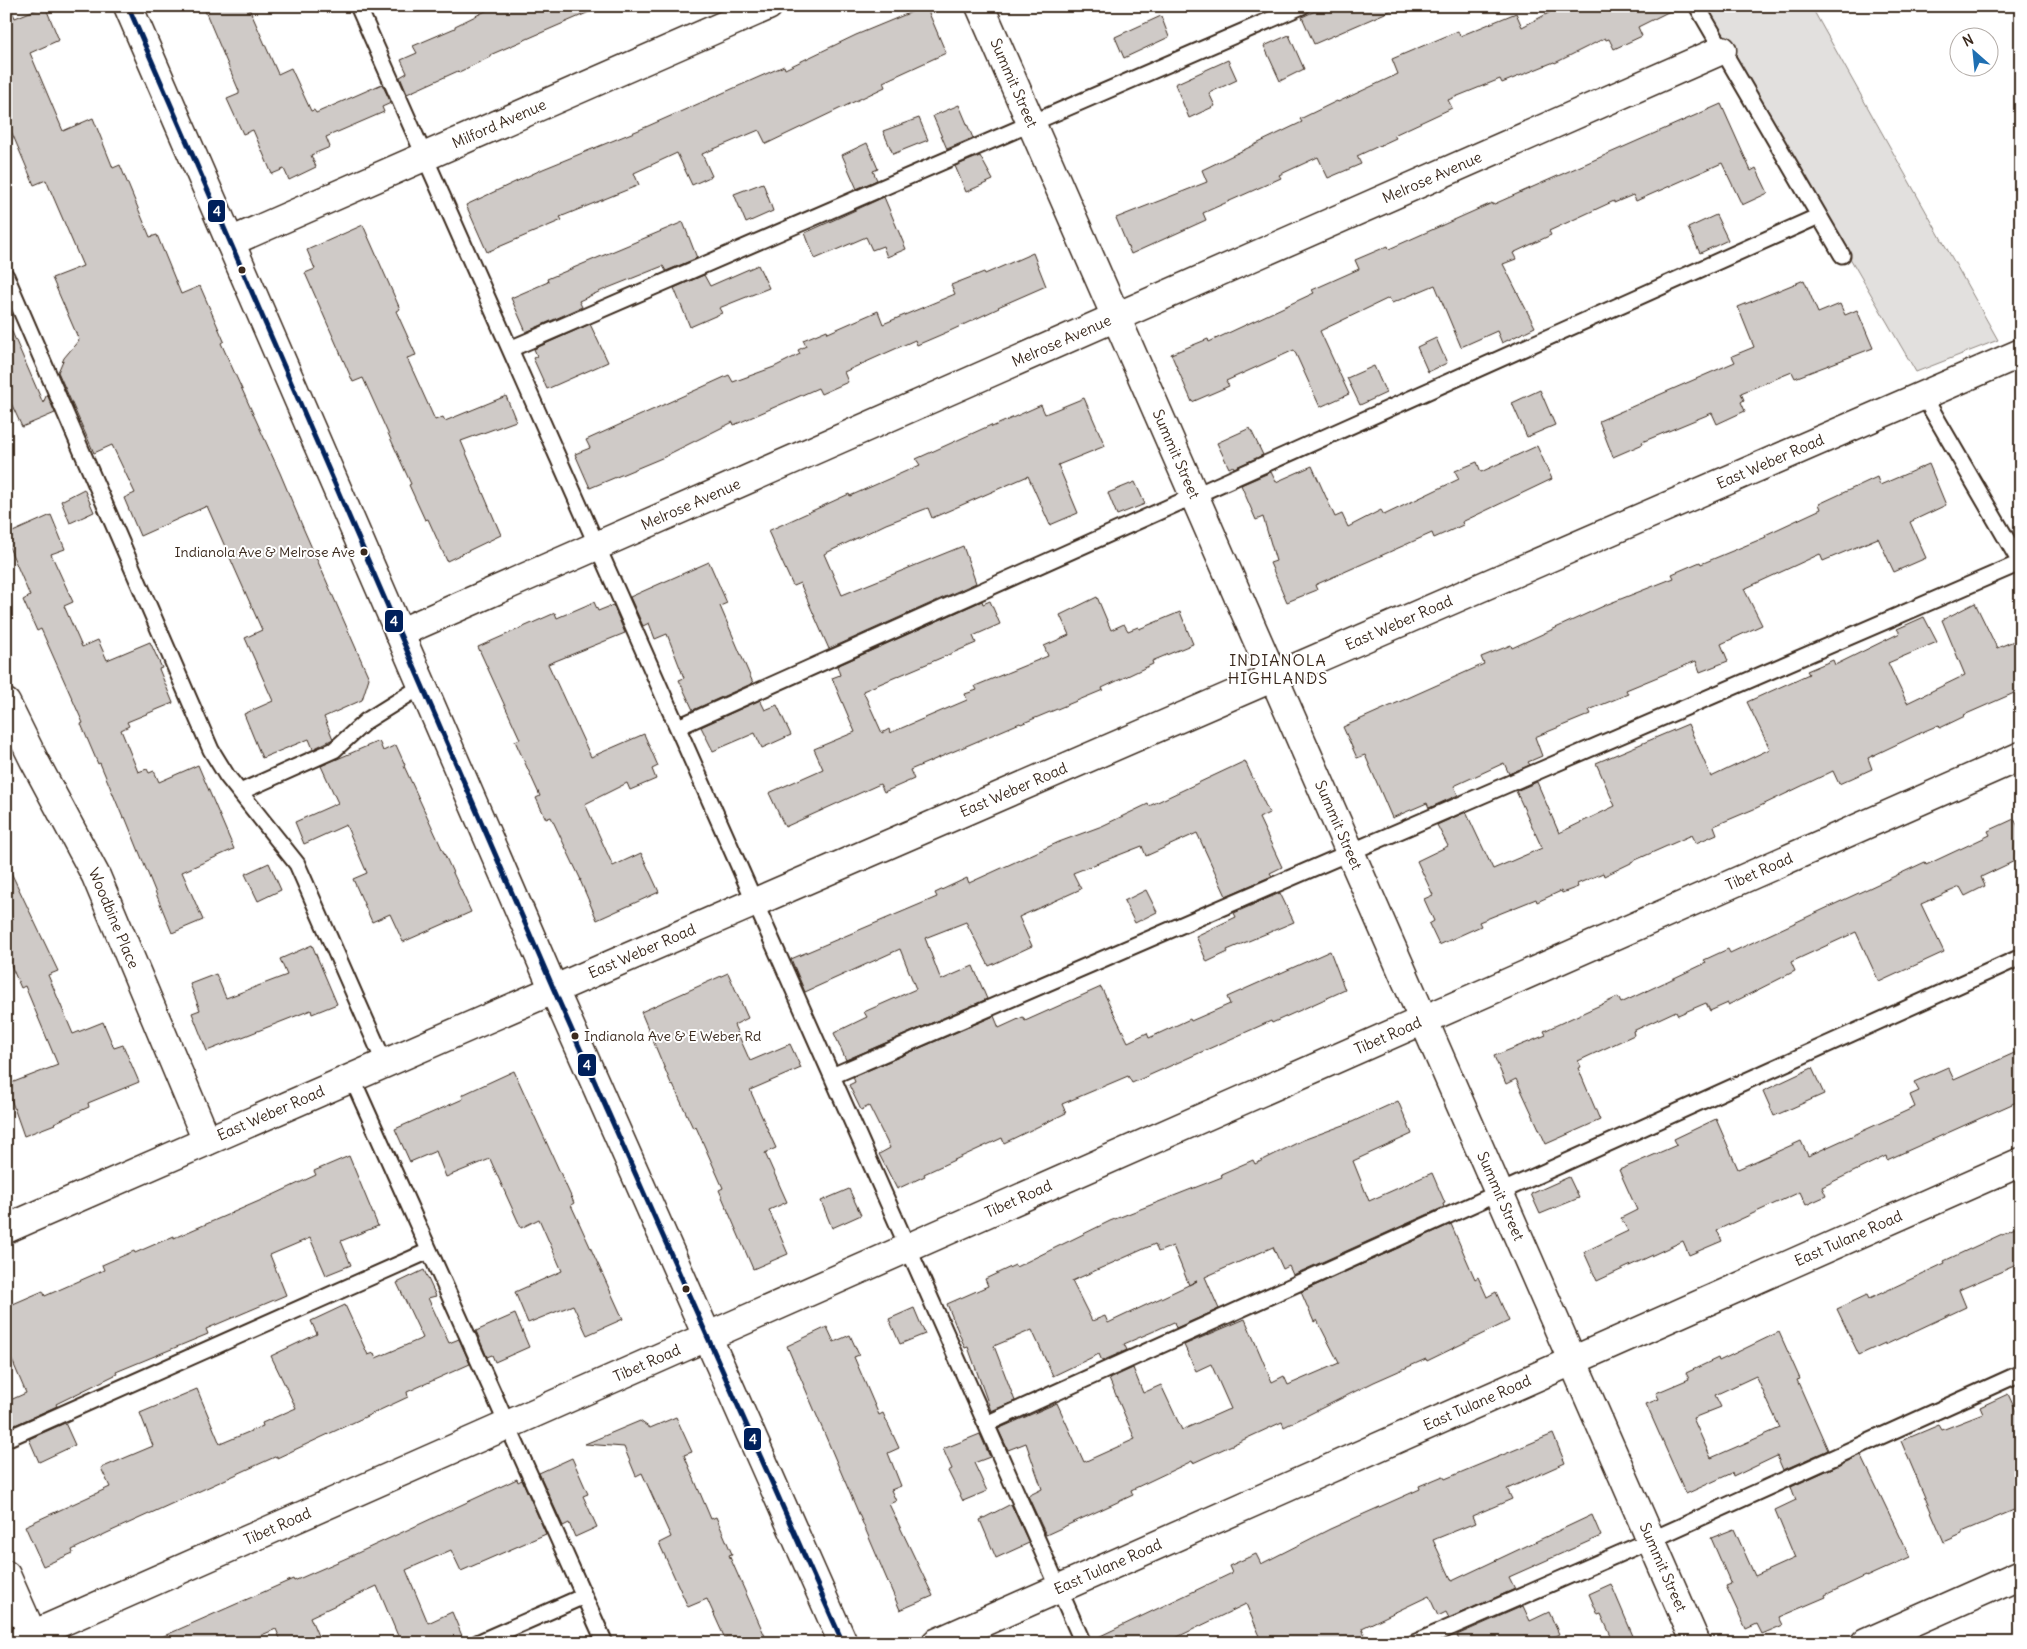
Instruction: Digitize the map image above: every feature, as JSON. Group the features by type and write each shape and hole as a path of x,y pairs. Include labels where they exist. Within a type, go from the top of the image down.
{"street":[{"path":"128,6 554,990 844,1643"},
{"name":"Milford Avenue","path":"230,242 768,6"},
{"name":"Summit Street","path":"980,6 1696,1643"},
{"name":"Melrose Avenue","path":"400,634 1722,50"},
{"name":"East Weber Road","path":"6,1229 2021,353"},
{"name":"Woodbine Place","path":"6,703 96,876 207,1141"},
{"name":"Tibet Road","path":"27,1640 707,1336 2021,756"},
{"name":"East Tulane Road","path":"936,1643 2021,1162"},
{"path":"1866,1643 2021,1574"},
{"path":"6,1575 27,1640"}],"lane":[{"path":"358,6 1083,1643"},
{"path":"510,348 1302,6"},
{"path":"1697,6 1842,255"},
{"path":"678,728 1819,216"},
{"path":"6,276 211,750 227,776 288,851 304,877 385,1064"},
{"path":"832,1076 2020,564 1923,395"},
{"path":"240,792 334,750 366,721 422,686"},
{"path":"986,1424 2021,957"},
{"path":"352,1078 605,1643"},
{"path":"6,1439 429,1251"},
{"path":"1414,1643 1651,1540 2021,1374"},
{"path":"477,1643 584,1596"}],"shaded area":[{"path":"1704,6 1811,6 1998,340 1916,372"}],"building":[{"path":"6,6 10,6 15,18 45,6 59,40 30,53 63,131 93,118 113,168 120,165 150,237 157,235 181,294 200,286 224,341 221,343 369,678 362,700 324,717 333,739 313,749 309,739 262,758 244,714 273,701 245,638 262,630 207,506 140,536 124,498 135,493 112,445 94,453 58,372 64,358 79,340 52,278 83,266 46,180 34,185 6,119"},
{"path":"203,6 248,6 278,74 291,68 311,111 314,110 316,113 382,84 391,103 382,107 384,112 326,137 330,147 311,155 316,167 289,180 284,169 272,174 253,130 243,134 227,99 239,94 239,91"},
{"path":"496,6 603,6 490,55 490,57 459,72 407,94 400,77 407,73 401,60 417,53 413,46 455,28 455,26"},
{"path":"926,6 946,53 883,82 885,87 766,144 759,130 702,154 712,176 692,185 677,153 634,173 639,185 560,217 562,220 487,252 466,205 543,169 639,130 784,66 785,69 856,35"},
{"path":"1326,6 1399,7 1314,44 1302,17"},
{"path":"1562,6 1573,6 1576,12 1592,6 1680,6 1638,27 1642,36 1614,49 1609,39 1606,40 1605,38 1555,63 1502,83 1500,79 1448,100 1452,108 1394,135 1396,138 1357,156 1361,164 1328,178 1318,157 1279,175 1281,178 1203,213 1206,220 1131,254 1116,218 1207,182 1202,170 1302,122 1300,119 1398,74 1392,59 1458,31 1460,36 1516,13 1522,27"},
{"path":"1161,16 1169,37 1124,58 1115,37"},
{"path":"1289,35 1304,69 1280,81 1264,46"},
{"path":"1228,60 1237,80 1209,93 1215,106 1189,118 1175,84"},
{"path":"1721,104 1751,171 1756,168 1768,193 1742,205 1722,163 1636,201 1633,195 1614,203 1614,201 1549,231 1551,235 1513,253 1516,259 1503,264 1535,327 1502,343 1497,331 1461,347 1435,285 1392,303 1389,298 1320,331 1349,394 1320,407 1294,350 1226,381 1229,386 1192,402 1171,354 1208,339 1209,342 1314,293 1312,290 1359,269 1355,260 1388,246 1389,249"},
{"path":"959,105 973,138 947,149 933,116"},
{"path":"919,118 928,140 893,154 883,131"},
{"path":"867,143 878,169 873,171 877,180 857,189 842,155"},
{"path":"980,156 993,180 966,192 955,166"},
{"path":"763,183 773,211 746,223 734,194"},
{"path":"884,197 906,249 887,257 883,246 872,250 866,237 815,259 805,233"},
{"path":"1716,215 1728,240 1700,253 1688,228"},
{"path":"683,222 697,258 666,271 663,266 603,290 579,301 582,307 526,332 511,298 548,282 547,279"},
{"path":"363,225 400,309 396,311 416,355 407,358 435,420 443,417 445,421 506,396 516,421 461,441 501,535 447,561 428,519 425,520 409,485 411,484 363,378 353,382 305,273 315,269 307,250"},
{"path":"1033,253 1046,286 917,345 915,340 844,372 848,382 821,394 818,388 734,425 733,422 669,455 590,488 575,454 590,448 586,440 729,375 733,382 774,367 800,354 798,350 806,346 803,340 827,330 828,333 878,311 883,324 955,294 951,285 984,272 985,274"},
{"path":"758,265 769,288 719,308 722,313 690,327 674,288 704,275 710,286"},
{"path":"1804,280 1818,313 1840,304 1845,315 1857,310 1873,348 1795,378 1792,372 1741,393 1744,400 1741,402 1745,411 1717,424 1712,413 1642,442 1643,444 1613,457 1599,421 1735,362 1732,356 1754,347 1738,307"},
{"path":"6,318 43,403 47,394 55,413 22,427 6,392"},
{"path":"590,324 608,362 547,389 533,358 537,356 534,349"},
{"path":"1436,338 1447,363 1428,372 1417,347"},
{"path":"1374,366 1386,393 1360,405 1347,378"},
{"path":"1540,390 1555,425 1527,437 1512,403"},
{"path":"1084,398 1105,446 1058,465 1078,513 1050,525 1028,476 932,518 928,508 886,524 824,554 842,595 963,546 976,583 829,649 800,583 793,586 768,531 849,494 850,496 920,465 916,459 991,425 992,427 1041,405 1045,414"},
{"path":"1250,428 1263,455 1234,468 1233,466 1229,468 1217,443"},
{"path":"1537,446 1552,479 1462,522 1463,525 1434,538 1432,533 1315,585 1317,590 1287,602 1270,563 1276,561 1263,517 1256,520 1241,485 1271,472 1276,482 1312,466 1335,517 1342,514 1348,527 1381,510 1384,515 1459,479 1455,471 1477,462 1481,472"},
{"path":"1929,464 1946,505 1910,522 1926,558 1894,572 1878,538 1823,561 1820,554 1744,589 1762,625 1721,644 1728,661 1700,672 1696,661 1626,690 1628,694 1589,710 1591,714 1535,737 1542,756 1528,762 1530,765 1509,774 1504,763 1454,786 1458,795 1429,808 1427,803 1392,818 1365,755 1357,758 1343,727 1484,664 1481,657 1511,645 1512,648 1608,604 1674,578 1672,574 1766,537 1765,535 1821,509 1819,504 1877,477 1880,485"},
{"path":"1135,482 1145,504 1117,515 1108,493"},
{"path":"84,489 94,512 70,523 61,501"},
{"path":"51,515 65,549 51,554 73,602 64,606 82,647 98,640 107,660 150,642 162,668 159,669 173,703 127,722 129,726 121,730 138,772 147,769 149,773 154,771 159,782 198,765 234,849 182,872 203,920 172,933 125,817 123,818 100,763 98,764 81,724 83,723 41,629 37,631 23,600 30,596 6,540 6,535"},
{"path":"709,562 727,603 720,606 753,683 693,710 679,680 684,678 667,634 655,639 649,623 643,626 630,597"},
{"path":"1097,597 1111,630 1124,624 1128,631 1138,627 1139,629 1180,612 1193,644 1152,661 1153,664 1102,688 1103,690 910,770 914,779 884,792 880,784 785,827 769,793 823,769 814,749 855,732 832,678 840,675 837,666 982,601 983,604 990,601 1000,624 973,636 976,643 863,691 882,733 889,729 890,733 967,700 965,694 977,690 975,686 1048,656 1044,646 1069,635 1060,615"},
{"path":"594,602 598,611 613,605 625,633 548,664 591,757 644,734 658,766 652,769 656,779 630,790 627,783 585,804 613,866 641,853 659,892 597,920 581,880 551,817 546,819 536,798 540,796 515,741 520,739 478,647 555,613 557,618"},
{"path":"1975,603 1997,648 2021,638 2021,690 1964,715 1940,728 1939,725 1868,758 1872,769 1839,784 1833,771 1714,826 1717,834 1696,843 1692,835 1604,876 1603,873 1577,884 1578,887 1562,893 1561,891 1537,902 1536,899 1479,922 1481,926 1439,945 1429,924 1434,921 1424,899 1433,895 1417,861 1448,846 1437,825 1466,812 1493,869 1542,848 1516,791 1537,782 1559,833 1615,806 1596,763 1688,724 1711,777 1770,749 1747,702 1809,674 1807,671 1833,660 1835,665 1900,633 1897,629 1924,617 1937,642 1888,663 1907,703 1965,675 1942,620"},
{"path":"760,700 765,710 777,705 791,735 762,748 755,733 713,751 701,727"},
{"path":"379,741 383,751 396,745 471,912 403,942 390,914 372,922 353,879 367,873 346,825 304,844 295,822 338,803 321,766"},
{"path":"1245,761 1269,813 1259,818 1282,867 1270,873 1272,876 1226,896 1197,833 1146,856 1142,846 1073,873 1081,889 1019,917 1032,946 989,966 966,922 925,938 941,980 973,966 987,999 846,1060 834,1033 867,1017 864,1012 916,989 900,949 805,992 791,959 937,897 935,893 967,878 969,883 1059,842 1102,826 1148,804 1149,806"},
{"path":"2014,819 2021,832 2021,858 1981,877 1985,886 1965,896 1960,887 1921,904 1944,952 1879,982 1856,932 1791,962 1795,971 1728,1005 1728,1003 1710,1011 1706,1003 1678,1015 1676,1011 1633,1031 1634,1035 1578,1061 1581,1067 1578,1068 1600,1120 1546,1144 1516,1079 1506,1084 1494,1056 1546,1035 1544,1031 1618,997 1621,1003 1706,963 1704,960 1728,949 1730,953 1925,862 1926,865 1990,835 1988,831"},
{"path":"6,862 58,971 48,975 73,1034 103,1022 114,1048 123,1045 139,1082 88,1103 89,1107 55,1124 24,1136 6,1085 58,1065 25,986 21,988 6,954"},
{"path":"269,863 281,890 258,901 245,874"},
{"path":"1146,890 1157,912 1135,923 1124,901"},
{"path":"1280,893 1294,922 1227,950 1228,952 1207,962 1196,936 1236,917 1234,913"},
{"path":"312,945 337,1004 312,1014 311,1010 207,1051 192,1013 200,1010 190,984 216,974 226,998 287,975 280,959"},
{"path":"1330,951 1345,990 1132,1083 1128,1076 1062,1104 1066,1113 1004,1143 1002,1138 924,1174 925,1176 897,1189 879,1154 890,1148 869,1106 861,1110 849,1085 855,1082 853,1077 994,1016 999,1028 1023,1017 1025,1021 1101,987 1128,1042 1147,1033 1149,1038 1190,1019 1191,1021 1230,1004 1227,997"},
{"path":"728,973 748,1018 734,1025 750,1061 790,1044 801,1068 750,1090 776,1148 765,1153 787,1202 769,1210 788,1254 753,1269 719,1190 723,1188 696,1127 693,1128 672,1086 641,1012"},
{"path":"2021,1050 2021,1100 1887,1160 1886,1156 1822,1187 1826,1196 1806,1205 1800,1192 1717,1230 1722,1241 1689,1255 1683,1241 1597,1281 1584,1252 1628,1231 1621,1218 1637,1210 1619,1170 1677,1145 1674,1139 1716,1119 1738,1169 1801,1141 1808,1156 1915,1107 1910,1095 1919,1091 1914,1082 1948,1067 1954,1080"},
{"path":"1812,1068 1824,1094 1774,1116 1763,1091"},
{"path":"514,1071 574,1203 571,1205 623,1319 587,1335 573,1305 528,1323 515,1292 562,1271 539,1219 521,1228 490,1159 446,1177 436,1151 410,1162 395,1129 463,1099 462,1095"},
{"path":"1398,1101 1412,1134 1353,1161 1369,1201 1432,1173 1445,1203 1443,1204 1444,1207 1293,1275 1289,1266 1283,1269 1273,1247 1205,1277 1219,1309 1176,1328 1174,1322 1124,1344 1127,1350 1102,1361 1099,1354 1053,1376 1032,1330 994,1346 1015,1401 991,1411 968,1347 965,1348 947,1304 988,1286 985,1279 1015,1265 1016,1267 1110,1221 1222,1177 1221,1174 1253,1160 1255,1164 1303,1140 1352,1122","holes":["1155,1244 1158,1252 1173,1246 1189,1285 1108,1323 1105,1316 1092,1321 1072,1281"]},
{"path":"349,1156 378,1226 341,1241 351,1265 326,1275 310,1238 270,1255 286,1295 206,1329 208,1334 116,1372 117,1374 56,1404 57,1406 6,1429 6,1402 26,1393 6,1346 6,1307 43,1291 45,1296 104,1270 102,1265 174,1236 174,1238 273,1195 316,1175 314,1171"},
{"path":"1569,1177 1579,1198 1540,1214 1531,1194"},
{"path":"849,1189 861,1215 832,1228 821,1201"},
{"path":"1451,1224 1475,1279 1478,1277 1487,1297 1496,1292 1509,1321 1427,1361 1426,1359 1374,1382 1284,1427 1282,1422 1193,1463 1192,1461 1131,1490 1133,1495 1046,1535 1028,1496 1042,1489 1026,1443 1008,1450 998,1429 1057,1403 1084,1462 1135,1439 1109,1379 1133,1368 1143,1393 1161,1385 1182,1430 1231,1409 1211,1364 1196,1371 1184,1345 1245,1319 1272,1382 1284,1376 1288,1385 1339,1363 1317,1320 1314,1322 1301,1292"},
{"path":"2015,1228 2021,1242 2021,1263 1959,1290 1966,1307 1885,1345 1885,1343 1859,1355 1837,1309 1867,1295 1869,1299"},
{"path":"424,1270 436,1296 428,1298 449,1343 459,1339 470,1364 407,1392 408,1397 277,1458 277,1456 107,1533 72,1550 73,1553 43,1566 25,1526 110,1487 101,1468 153,1446 140,1413 197,1389 220,1444 263,1426 262,1423 296,1408 271,1356 317,1334 311,1321 345,1305 368,1355 374,1353 376,1358 423,1338 397,1283"},
{"path":"914,1308 925,1334 900,1344 889,1319"},
{"path":"515,1314 529,1347 495,1362 492,1355 487,1357 476,1331"},
{"path":"827,1327 834,1342 850,1335 859,1355 854,1357 879,1415 883,1413 899,1448 888,1453 901,1486 891,1490 896,1501 889,1504 933,1596 900,1610 787,1346"},
{"path":"1779,1332 1800,1379 1797,1380 1828,1450 1783,1470 1777,1456 1733,1477 1732,1473 1686,1494 1646,1404 1659,1399 1656,1393 1689,1379 1686,1373 1718,1358 1719,1361","holes":["1756,1376 1780,1428 1711,1458 1693,1418 1721,1407 1715,1395"]},
{"path":"2008,1394 2021,1422 2021,1507 1962,1532 1962,1534 1944,1542 1901,1441 1939,1425 1942,1430 1983,1414 1980,1407"},
{"path":"676,1417 692,1452 684,1455 711,1519 716,1517 732,1554 729,1555 768,1643 727,1643 707,1599 688,1607 659,1543 671,1537 642,1473 636,1476 624,1447 585,1444 640,1421 650,1428"},
{"path":"65,1423 75,1445 39,1462 29,1439"},
{"path":"980,1434 990,1457 974,1463 987,1491 963,1501 948,1471 952,1469 943,1449"},
{"path":"1553,1434 1565,1463 1507,1489 1512,1499 1472,1516 1475,1523 1433,1540 1452,1581 1592,1515 1601,1536 1509,1577 1515,1589 1449,1618 1446,1612 1438,1616 1429,1596 1362,1628 1368,1643 1263,1643 1246,1604 1165,1643 1092,1643 1092,1640 1232,1573 1229,1566 1256,1554 1261,1564 1330,1529 1420,1489 1419,1486 1443,1476 1445,1479"},
{"path":"1861,1455 1910,1557 1779,1617 1783,1625 1762,1634 1757,1624 1746,1629 1726,1586 1731,1584 1711,1538 1734,1529 1755,1576 1795,1558 1775,1510 1796,1500 1791,1487"},
{"path":"572,1458 588,1494 583,1496 597,1527 575,1537 569,1523 563,1526 539,1473"},
{"path":"517,1479 518,1482 522,1480 546,1534 461,1571 451,1550 406,1570 428,1623 452,1612 465,1643 381,1643 398,1636 377,1586 310,1617 321,1643 282,1643 276,1629 243,1643 148,1643 293,1579 294,1581 349,1557"},
{"path":"1011,1504 1029,1543 996,1558 980,1520"},
{"path":"1611,1584 1636,1643 1614,1643 1601,1614 1598,1615 1589,1594"},
{"path":"1523,1606 1530,1621 1549,1612 1559,1634 1541,1643 1460,1643 1457,1635"}],"transit line":[{"name":"4","path":"128,6 554,990 843,1643"}],"place":[{"name":"Indianola Ave & Melrose Ave","path":"364,552"},
{"name":"Indianola Ave & E Weber Rd","path":"575,1036"}],"district":[{"name":"INDIANOLA HIGHLANDS","path":"1278,669"}]}
